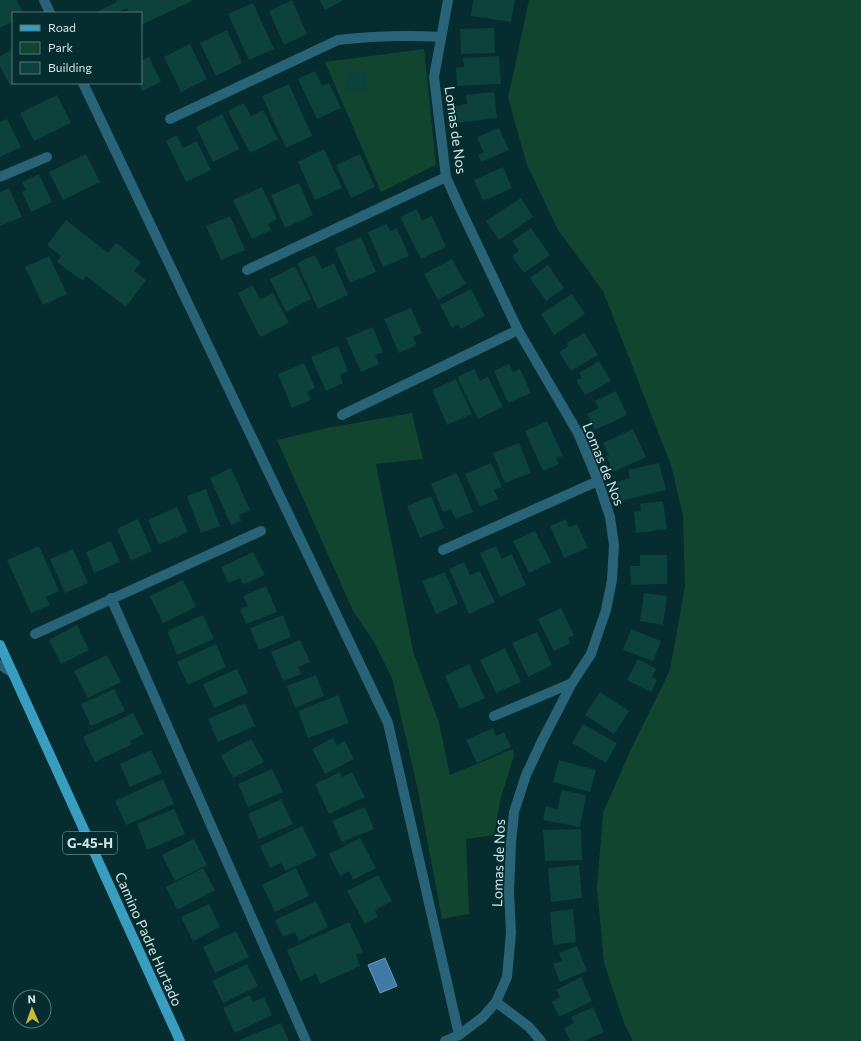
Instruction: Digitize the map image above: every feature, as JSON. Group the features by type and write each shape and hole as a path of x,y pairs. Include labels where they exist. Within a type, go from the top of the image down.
{"main road":[{"name":"Camino Padre Hurtado","path":"0,645 180,1041"}],"street":[{"path":"44,0 50,12"},
{"name":"Lomas de Nos","path":"445,1041 459,1035 483,1017 496,1002 507,977 511,933 509,892 514,812 526,776 542,741 572,683 591,654 606,610 612,580 614,546 610,517 598,481 578,433 518,330 446,177 434,77 448,0"},
{"path":"170,119 338,40 359,37 420,36 441,38"},
{"path":"83,84 388,723 459,1035"},
{"path":"0,177 47,157"},
{"path":"247,270 446,177"},
{"path":"342,415 518,330"},
{"path":"443,550 598,481"},
{"path":"35,634 260,531"},
{"path":"111,598 306,1041"},
{"path":"0,665 13,673"},
{"path":"494,716 572,683"},
{"path":"496,1002 529,1027 541,1041"}],"green space":[{"path":"529,0 861,0 861,1041 633,1041 625,1026 604,963 597,887 603,813 631,749 670,670 685,586 683,515 671,465 603,291 558,230 527,165 508,98"},
{"path":"424,49 436,165 381,192 325,62"},
{"path":"412,413 423,459 376,464 413,651 439,723 450,775 513,749 514,756 501,797 494,835 466,839 469,914 442,919 417,786 392,678 374,642 353,611 277,440 327,428"}],"water":[{"path":"385,958 397,986 380,993 368,965"}],"building":[{"path":"0,0 17,0 23,12 12,12 12,22 0,28"},
{"path":"116,0 194,0 142,25 142,12 129,12 127,8 118,12 97,12 117,2"},
{"path":"292,0 307,34 284,45 269,11"},
{"path":"320,0 344,0 325,10"},
{"path":"473,0 515,0 511,22 471,16"},
{"path":"253,3 274,49 249,60 228,14"},
{"path":"494,28 495,53 461,54 460,29"},
{"path":"227,30 242,63 216,76 200,43"},
{"path":"190,44 207,79 181,92 164,57"},
{"path":"12,50 12,84 14,84 10,86 0,66 0,56"},
{"path":"499,56 501,84 457,86 456,68 464,67 463,58"},
{"path":"149,57 161,82 142,91 139,84 142,84 142,60"},
{"path":"315,71 322,86 329,83 341,108 317,119 298,79"},
{"path":"367,72 367,92 345,92 345,73"},
{"path":"289,84 312,136 286,148 262,96"},
{"path":"494,92 497,118 457,123 455,106 467,104 466,95"},
{"path":"57,95 71,123 34,141 20,113"},
{"path":"244,103 251,116 263,110 278,139 250,153 228,111"},
{"path":"222,114 239,149 213,162 196,127"},
{"path":"7,119 21,147 0,157 0,122"},
{"path":"499,128 509,150 481,162 478,155 484,153 477,137"},
{"path":"177,135 183,148 197,141 211,170 186,182 166,141"},
{"path":"324,149 342,188 315,200 298,162"},
{"path":"86,154 100,182 63,200 49,172"},
{"path":"360,154 375,187 351,198 336,165"},
{"path":"503,167 512,188 483,201 474,180"},
{"path":"39,174 52,202 31,212 22,192 26,190 22,182"},
{"path":"299,183 313,215 285,228 271,195"},
{"path":"262,187 277,219 268,224 271,230 252,239 233,200"},
{"path":"9,188 22,217 0,226 0,192"},
{"path":"521,198 533,217 499,240 486,221"},
{"path":"417,209 422,221 432,216 446,247 421,259 400,217"},
{"path":"230,216 245,250 221,260 206,226"},
{"path":"66,220 108,253 116,243 141,262 134,271 146,280 126,307 86,276 83,281 57,262 61,256 47,245"},
{"path":"387,224 390,231 397,228 409,256 383,267 368,232"},
{"path":"531,228 550,255 524,273 512,256 519,251 512,241"},
{"path":"361,237 376,272 350,283 335,248"},
{"path":"315,255 322,269 334,263 348,295 318,309 297,263"},
{"path":"49,256 67,294 43,305 25,267"},
{"path":"452,259 466,284 438,300 424,274"},
{"path":"548,265 564,288 546,301 530,278"},
{"path":"295,266 311,299 286,312 270,279"},
{"path":"253,285 260,299 273,293 289,323 260,337 238,293"},
{"path":"471,289 485,316 461,329 458,324 452,328 440,305"},
{"path":"572,294 585,314 554,335 541,314"},
{"path":"411,308 422,333 413,337 417,345 399,353 384,319"},
{"path":"373,327 383,352 375,355 379,364 361,372 346,338"},
{"path":"584,333 598,355 571,371 559,352 568,347 567,343"},
{"path":"338,346 348,371 340,375 343,383 326,391 311,357"},
{"path":"599,361 611,381 585,395 576,380 582,378 579,373"},
{"path":"304,363 315,388 307,392 311,400 292,408 278,374"},
{"path":"509,364 513,372 520,369 531,393 508,403 494,371"},
{"path":"474,369 480,381 488,377 503,407 478,419 457,377"},
{"path":"456,379 472,414 447,425 432,390"},
{"path":"616,391 627,415 595,430 587,414 599,408 595,401"},
{"path":"547,421 563,456 556,458 559,464 543,471 525,431"},
{"path":"633,429 646,457 613,472 606,456 609,455 603,443"},
{"path":"519,443 531,473 505,483 493,453"},
{"path":"491,463 502,487 494,490 498,499 480,507 465,474"},
{"path":"659,463 666,490 621,501 616,482 630,478 628,470"},
{"path":"231,468 250,510 239,515 241,521 231,525 210,478"},
{"path":"457,473 473,512 455,519 451,509 443,512 431,484"},
{"path":"206,489 220,526 201,533 187,496"},
{"path":"431,496 444,528 420,538 407,506"},
{"path":"663,501 667,529 636,533 634,512 641,511 640,504"},
{"path":"177,507 188,532 159,545 148,520"},
{"path":"138,519 152,551 131,561 117,529"},
{"path":"566,519 569,527 577,524 588,548 564,558 550,526"},
{"path":"535,531 551,562 529,573 513,541"},
{"path":"111,541 120,562 94,573 86,552"},
{"path":"39,546 59,591 46,597 50,605 31,613 7,560"},
{"path":"496,546 502,559 512,554 526,585 500,597 480,553"},
{"path":"73,549 88,583 65,593 50,559"},
{"path":"253,552 265,575 243,585 240,578 228,583 221,567"},
{"path":"640,555 667,555 667,584 631,585 630,566 640,566"},
{"path":"464,562 470,575 480,571 495,602 469,614 449,569"},
{"path":"445,572 458,604 436,614 422,581"},
{"path":"183,580 196,607 163,623 150,596"},
{"path":"266,586 277,612 246,624 240,609 248,606 243,596"},
{"path":"644,593 667,596 663,625 640,621"},
{"path":"561,608 574,635 568,638 570,643 554,651 538,619"},
{"path":"203,615 214,639 177,655 167,631"},
{"path":"283,615 291,637 259,650 250,628"},
{"path":"77,625 89,650 61,664 49,640"},
{"path":"631,629 661,641 653,661 623,650"},
{"path":"537,632 552,665 528,677 512,643"},
{"path":"300,640 310,662 298,667 301,674 283,681 271,652"},
{"path":"216,644 226,667 188,685 177,662"},
{"path":"505,648 521,682 496,693 480,660"},
{"path":"107,655 121,682 88,698 74,671"},
{"path":"638,659 656,669 652,677 657,680 651,692 627,680"},
{"path":"469,664 485,698 460,709 445,676"},
{"path":"237,669 248,693 214,708 203,684"},
{"path":"316,675 324,696 295,708 287,686"},
{"path":"114,689 125,711 91,726 81,704"},
{"path":"600,692 629,711 614,734 585,715"},
{"path":"338,695 349,723 308,738 298,711"},
{"path":"245,703 255,726 218,742 208,719"},
{"path":"133,713 144,734 130,741 132,744 95,762 83,737"},
{"path":"583,724 617,743 606,763 572,743"},
{"path":"493,728 496,736 504,732 511,747 477,763 466,740"},
{"path":"333,738 337,745 345,741 354,759 325,774 312,749"},
{"path":"251,739 264,762 233,778 221,755"},
{"path":"151,750 162,773 130,787 120,764"},
{"path":"559,760 596,770 590,792 553,782"},
{"path":"272,769 283,792 248,807 238,784"},
{"path":"340,772 342,777 352,772 365,797 329,814 315,784"},
{"path":"163,779 174,804 126,825 115,801"},
{"path":"561,790 586,795 580,827 543,820 546,806 558,809"},
{"path":"281,799 293,824 259,839 248,814"},
{"path":"365,807 374,829 342,842 332,821"},
{"path":"174,809 185,834 147,850 137,824"},
{"path":"302,826 317,856 286,871 281,863 270,868 260,846"},
{"path":"581,829 582,860 545,861 543,830"},
{"path":"360,838 376,868 353,880 349,871 340,876 329,854"},
{"path":"194,839 207,865 175,881 162,855"},
{"path":"579,865 582,898 551,902 548,868"},
{"path":"203,868 215,890 177,910 166,887"},
{"path":"296,868 309,896 275,912 262,885"},
{"path":"378,875 392,901 375,910 378,917 365,924 347,891"},
{"path":"316,901 328,927 299,941 295,932 283,937 275,920"},
{"path":"209,904 220,927 193,941 181,917"},
{"path":"573,909 576,942 553,945 550,912"},
{"path":"349,922 363,952 356,955 360,966 320,984 316,974 300,981 287,950"},
{"path":"236,931 249,957 215,973 203,947"},
{"path":"577,946 587,971 560,982 553,964 562,961 559,953"},
{"path":"247,964 258,986 223,1003 212,981"},
{"path":"581,977 592,1001 559,1017 552,1002 560,997 556,990"},
{"path":"250,995 253,1002 264,997 272,1015 235,1033 223,1008"},
{"path":"593,1007 604,1032 585,1041 570,1041 564,1028 574,1023 571,1017"},
{"path":"281,1023 289,1041 237,1041"}]}
